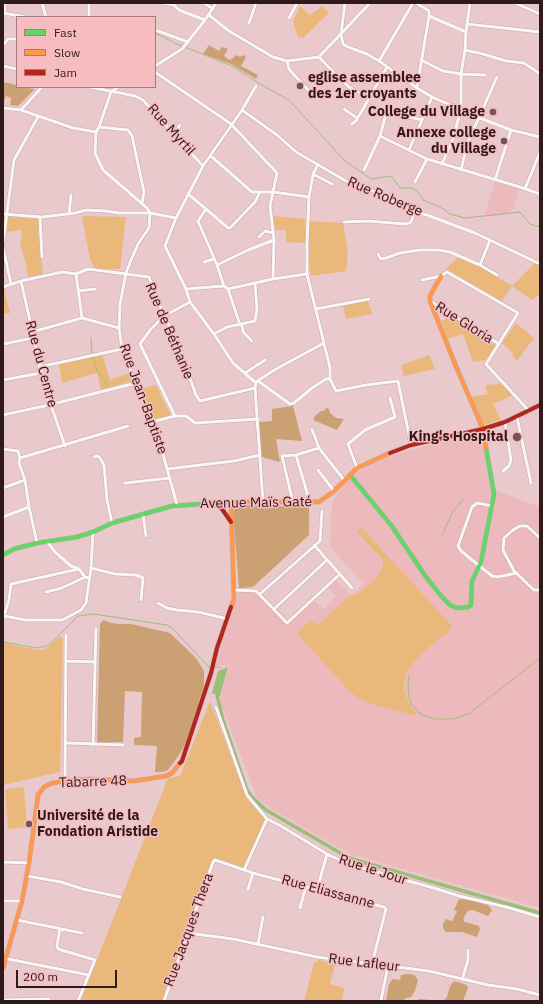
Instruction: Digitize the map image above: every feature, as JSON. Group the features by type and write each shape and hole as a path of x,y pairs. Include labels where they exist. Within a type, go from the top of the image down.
{"street":[{"path":"4,3 4,13 20,16"},
{"path":"42,3 46,16"},
{"path":"89,16 90,3"},
{"path":"164,3 173,4 179,10 205,20"},
{"path":"204,3 213,9"},
{"path":"156,65 182,49 187,44 209,16 216,3"},
{"path":"249,23 256,3"},
{"path":"289,18 296,3"},
{"path":"345,3 341,34 343,44 367,54 379,61 432,97 511,130 540,137"},
{"path":"209,16 229,31 273,57 287,61 318,57 370,3"},
{"path":"379,61 414,3 429,11 430,16 417,88"},
{"path":"442,164 453,139 461,109 460,74 465,50 470,3"},
{"path":"515,3 540,14"},
{"path":"430,16 466,32"},
{"path":"467,24 540,32"},
{"path":"156,30 187,44"},
{"path":"3,45 8,39 16,39"},
{"path":"465,50 506,61 524,63 540,74"},
{"path":"318,57 349,87 368,98"},
{"path":"422,60 443,72 460,74 486,74"},
{"path":"287,61 289,69 314,96"},
{"path":"3,66 16,69"},
{"path":"352,124 387,67"},
{"path":"156,73 232,124 277,173 270,206 274,240 272,279"},
{"path":"461,170 468,142 497,77"},
{"path":"256,86 242,110 203,166 176,218 165,246 186,289 190,302 214,334 233,364 290,404 294,403 312,388 330,378"},
{"path":"21,110 41,88"},
{"name":"Rue Myrtil","path":"94,88 135,96 143,100 203,166"},
{"path":"117,88 111,92 96,132 95,153 103,170 142,203 150,213"},
{"path":"409,150 432,97"},
{"path":"3,108 21,110 73,128 96,132"},
{"path":"344,108 357,118"},
{"name":"Rue Roberge","path":"242,110 277,135 296,152 353,184 371,190 414,212 427,215 475,233 540,264"},
{"path":"364,170 380,136 386,114 392,113 422,120"},
{"path":"3,243 14,160 38,117"},
{"path":"174,134 180,125"},
{"path":"99,127 128,130 132,136 144,192 142,203"},
{"path":"495,180 511,130"},
{"path":"380,136 427,159 540,194"},
{"path":"525,189 540,152"},
{"path":"211,156 252,192 273,192 309,196"},
{"path":"415,182 427,159"},
{"path":"318,164 313,174 309,196 307,274 330,368 330,378 336,391 398,381 411,445"},
{"path":"313,174 332,184"},
{"path":"188,194 228,228 230,228 255,202 260,192"},
{"path":"69,214 71,195"},
{"path":"206,209 198,221 217,265 224,286 228,289 243,332 252,341"},
{"path":"3,214 40,216 69,214 86,210 106,210 119,213 150,213 176,218"},
{"path":"344,222 368,221 404,224 410,223 414,212"},
{"name":"Rue Jean-Baptiste","path":"150,213 149,228 138,244 126,273 120,304 120,328 122,349 160,443 177,505"},
{"path":"40,216 42,257"},
{"path":"259,237 265,232 273,233"},
{"path":"217,265 248,250 274,240"},
{"path":"480,265 490,240"},
{"path":"3,247 10,284"},
{"path":"378,254 381,259 405,252 430,249 450,252 480,265 497,275"},
{"path":"204,262 214,259"},
{"name":"Rue de Béthanie","path":"3,287 21,281 62,272 76,274 88,269 148,277 156,300 179,346 196,395 200,402 255,388"},
{"path":"422,280 441,276 447,272 518,313 486,364 529,411"},
{"path":"76,274 82,318"},
{"path":"228,289 272,279 307,274"},
{"path":"350,475 391,525 426,577 443,598 454,607 462,608 471,605 472,581 480,567 494,494 483,429 430,301 430,296 441,276"},
{"name":"Rue du Centre","path":"21,281 49,405 52,408 65,446"},
{"path":"214,334 227,327 255,321 257,309 255,284"},
{"path":"186,289 224,286"},
{"path":"78,291 95,289"},
{"path":"316,309 369,299"},
{"name":"Rue Gloria","path":"430,301 499,344"},
{"path":"175,416 140,344 151,328 164,316 190,302"},
{"path":"32,332 82,318 120,328"},
{"path":"3,344 33,338"},
{"path":"263,502 255,388 257,382 276,369 324,343"},
{"path":"40,367 122,349"},
{"path":"245,373 265,360"},
{"path":"3,380 41,373"},
{"path":"3,415 136,383"},
{"path":"358,468 348,444 365,430 395,417 390,398"},
{"name":"Avenue Maïs Gaté","path":"3,555 14,549 37,543 93,532 112,523 143,513 177,505 231,502 310,504 319,502 334,491 358,468 384,455 411,445 483,429 505,422 540,405"},
{"path":"152,422 175,416 186,416 195,423 258,419"},
{"path":"517,417 532,483"},
{"path":"503,471 509,466 511,460 505,422"},
{"path":"20,458 65,446 128,426"},
{"path":"312,429 319,448 344,480"},
{"path":"292,503 282,458 284,456 296,455 319,448"},
{"path":"3,449 18,451 37,543"},
{"path":"167,469 234,461 260,455"},
{"path":"296,455 310,504"},
{"path":"94,457 97,456 100,458 104,465 107,500 112,523"},
{"path":"318,470 334,491"},
{"path":"125,483 170,478"},
{"path":"3,488 25,480"},
{"name":"Tabarre 48","path":"3,968 4,959 22,901 29,863 38,795 44,787 52,783 90,779 134,781 166,776 172,773 182,761 211,673 217,648 234,599 235,590 231,502"},
{"path":"214,503 222,510 231,522"},
{"path":"492,506 477,503 472,507 458,544 461,551 494,577 517,573"},
{"path":"3,517 29,507"},
{"path":"260,594 320,540 322,511"},
{"path":"143,513 146,536"},
{"path":"540,538 524,525 513,530 504,538 503,550 504,555 517,573 534,590 540,590"},
{"path":"79,570 11,584 10,600 3,618 26,620 62,620 76,614 81,610 86,603 87,577 91,568 93,532"},
{"path":"47,541 55,552 87,577"},
{"path":"314,545 352,588"},
{"path":"274,609 327,560"},
{"path":"91,568 115,574 136,575 143,578 141,600"},
{"path":"235,590 256,590 287,623 340,574"},
{"path":"46,592 62,588 87,577"},
{"path":"158,603 166,608 198,612 228,619"},
{"path":"93,745 96,629"},
{"path":"66,635 66,782"},
{"path":"67,660 95,662"},
{"path":"216,707 248,795 267,819 244,870"},
{"path":"67,743 123,745"},
{"name":"Rue le Jour","path":"267,819 327,854 348,864 459,896 540,917"},
{"path":"317,890 327,854"},
{"name":"Rue Eliassanne","path":"215,860 253,873 385,908 372,964"},
{"name":"Rue Jacques Thera","path":"164,1001 213,862 215,860"},
{"path":"3,862 29,863"},
{"path":"248,889 253,873"},
{"path":"27,876 61,882 83,889 120,897"},
{"path":"300,908 306,886"},
{"path":"3,901 22,901"},
{"path":"258,944 263,917"},
{"path":"17,920 82,932"},
{"path":"60,928 56,946 58,949 94,960 78,1001"},
{"name":"Rue Lafleur","path":"188,933 258,944 317,957 429,971 462,980 517,989 540,995"},
{"path":"462,980 468,960 468,950"},
{"path":"4,959 88,975"},
{"path":"381,1000 388,966"},
{"path":"3,1000 49,999"}],"shaded area":[{"path":"300,6 310,15 323,6 329,13 303,38 298,37 293,21"},
{"path":"209,45 219,51 222,47 228,49 224,56 230,60 237,55 240,57 243,55 246,57 241,66 258,75 256,79 231,64 203,54"},
{"path":"3,82 16,85 16,88 35,89 18,106 10,105 11,98 6,96 3,105"},
{"path":"495,181 519,189 514,209 503,215 484,217"},
{"path":"82,216 126,217 120,269 94,268 90,259"},
{"path":"273,216 305,219 305,243 286,242 286,230 275,230"},
{"path":"8,217 39,219 40,229 38,230 43,274 28,278 25,260 20,244 22,230 7,232"},
{"path":"309,221 343,223 348,252 346,271 311,276 309,264"},
{"path":"458,257 481,267 512,286 502,301 446,269"},
{"path":"536,262 540,264 540,294 532,300 512,286"},
{"path":"4,289 10,313 3,313"},
{"path":"368,301 372,314 346,319 343,305"},
{"path":"452,316 496,346 487,360 473,362 463,334 448,339 441,321"},
{"path":"516,323 534,338 517,361 512,355 513,353 502,343"},
{"path":"102,354 110,380 129,373 131,381 101,390 97,373 62,383 59,364"},
{"path":"429,355 435,369 403,376 402,365"},
{"path":"501,383 513,395 493,404 501,420 484,425 470,397 488,394 485,387 489,384 494,385"},
{"path":"156,385 171,416 153,419 140,389"},
{"path":"293,406 302,441 276,439 280,462 262,457 259,422 272,421 272,409"},
{"path":"326,408 329,409 330,413 336,418 344,419 337,430 313,420 315,416 321,411 324,411"},
{"path":"484,431 494,490 540,507 540,908 350,854 270,808 257,797 220,701 229,666 216,665 223,638 239,592 253,591 287,625 314,600 323,609 336,597 328,588 336,580 351,595 364,584 330,547 332,503 348,477 373,462 415,449","holes":["361,527 447,633 420,655 407,672 404,683 405,693 410,705 416,712 415,716 361,700 350,692 297,634 310,621 319,624 340,605 359,593 374,580 380,572 383,565 383,560 356,531"]},
{"path":"240,505 309,507 309,535 253,587 239,588 233,513 235,508"},
{"path":"361,527 452,626 447,633 420,655 407,672 404,683 405,693 410,705 416,712 415,716 361,700 350,692 297,634 310,621 319,624 348,597 359,593 374,580 380,572 383,565 383,560 356,531"},
{"path":"103,620 111,623 131,624 170,633 196,658 204,671 204,686 185,745 168,770 163,772 155,772 157,746 135,745 134,743 134,738 141,737 142,692 125,691 123,742 97,743 100,624"},
{"path":"60,636 63,640 60,772 3,785 3,643 38,650 45,649"},
{"path":"228,667 220,696 212,693 218,671"},
{"path":"210,701 247,799 266,819 243,867 213,858 163,1001 81,1001 168,778 180,776"},
{"path":"24,787 27,827 8,829 5,789"},
{"path":"459,899 472,900 489,906 492,910 488,916 473,910 468,911 465,915 463,920 465,922 479,926 480,929 477,937 462,932 446,932 443,928 443,924 446,919 451,921 453,920 457,911 454,910"},
{"path":"319,960 335,964 330,984 344,988 342,1001 304,1001 314,963"},
{"path":"401,975 414,975 418,980 415,991 411,997 405,998 404,1001 386,1001 389,984 393,979 400,980"},
{"path":"454,981 467,985 468,988 463,1001 443,1001 447,997 450,986"},
{"path":"420,999 443,1001 415,1001"}],"waterway":[{"path":"156,34 177,44 232,66 289,100 344,160 371,179 391,176 400,188 413,188 420,194 423,200 440,207 450,214 465,218 520,212 530,224 540,227"},
{"path":"91,338 92,353"},
{"path":"93,357 97,370 108,386"},
{"path":"442,535 453,511 463,500"},
{"path":"3,642 37,648 46,646 78,616 94,614 167,625 171,627 209,667 211,667"},
{"path":"409,676 409,697 412,705 419,713 434,719 453,719 470,713 540,658"},
{"path":"214,667 220,667 222,669"},
{"path":"217,695 223,720 247,790 266,810 349,858 540,913"}],"traffic: fast":[{"path":"350,475 391,525 426,577 443,598 450,605 457,608 468,607 471,605 472,581 481,562 494,494 486,448"},
{"path":"3,555 14,549 37,543 77,537 93,532 112,523 172,506 230,502"}],"traffic: slow":[{"path":"441,276 430,296 430,301 483,429 486,448"},
{"path":"230,502 319,502 334,491 357,468 390,453"},
{"path":"231,502 234,599 231,607"},
{"path":"3,968 22,901 29,863 38,795 44,787 52,783 65,781 90,779 134,781 166,776 172,773 180,763"}],"traffic: jam":[{"path":"390,453 411,445 483,429 505,422 540,405"},
{"path":"214,503 222,509 231,522"},
{"path":"180,763 182,761 211,673 217,648 231,607"}],"place":[{"name":"eglise assemblee des 1er croyants","path":"300,86"},
{"name":"College du Village","path":"493,112"},
{"name":"Annexe college du Village","path":"504,141"},
{"name":"King's Hospital","path":"517,437"},
{"name":"Université de la Fondation Aristide","path":"29,824"}]}
